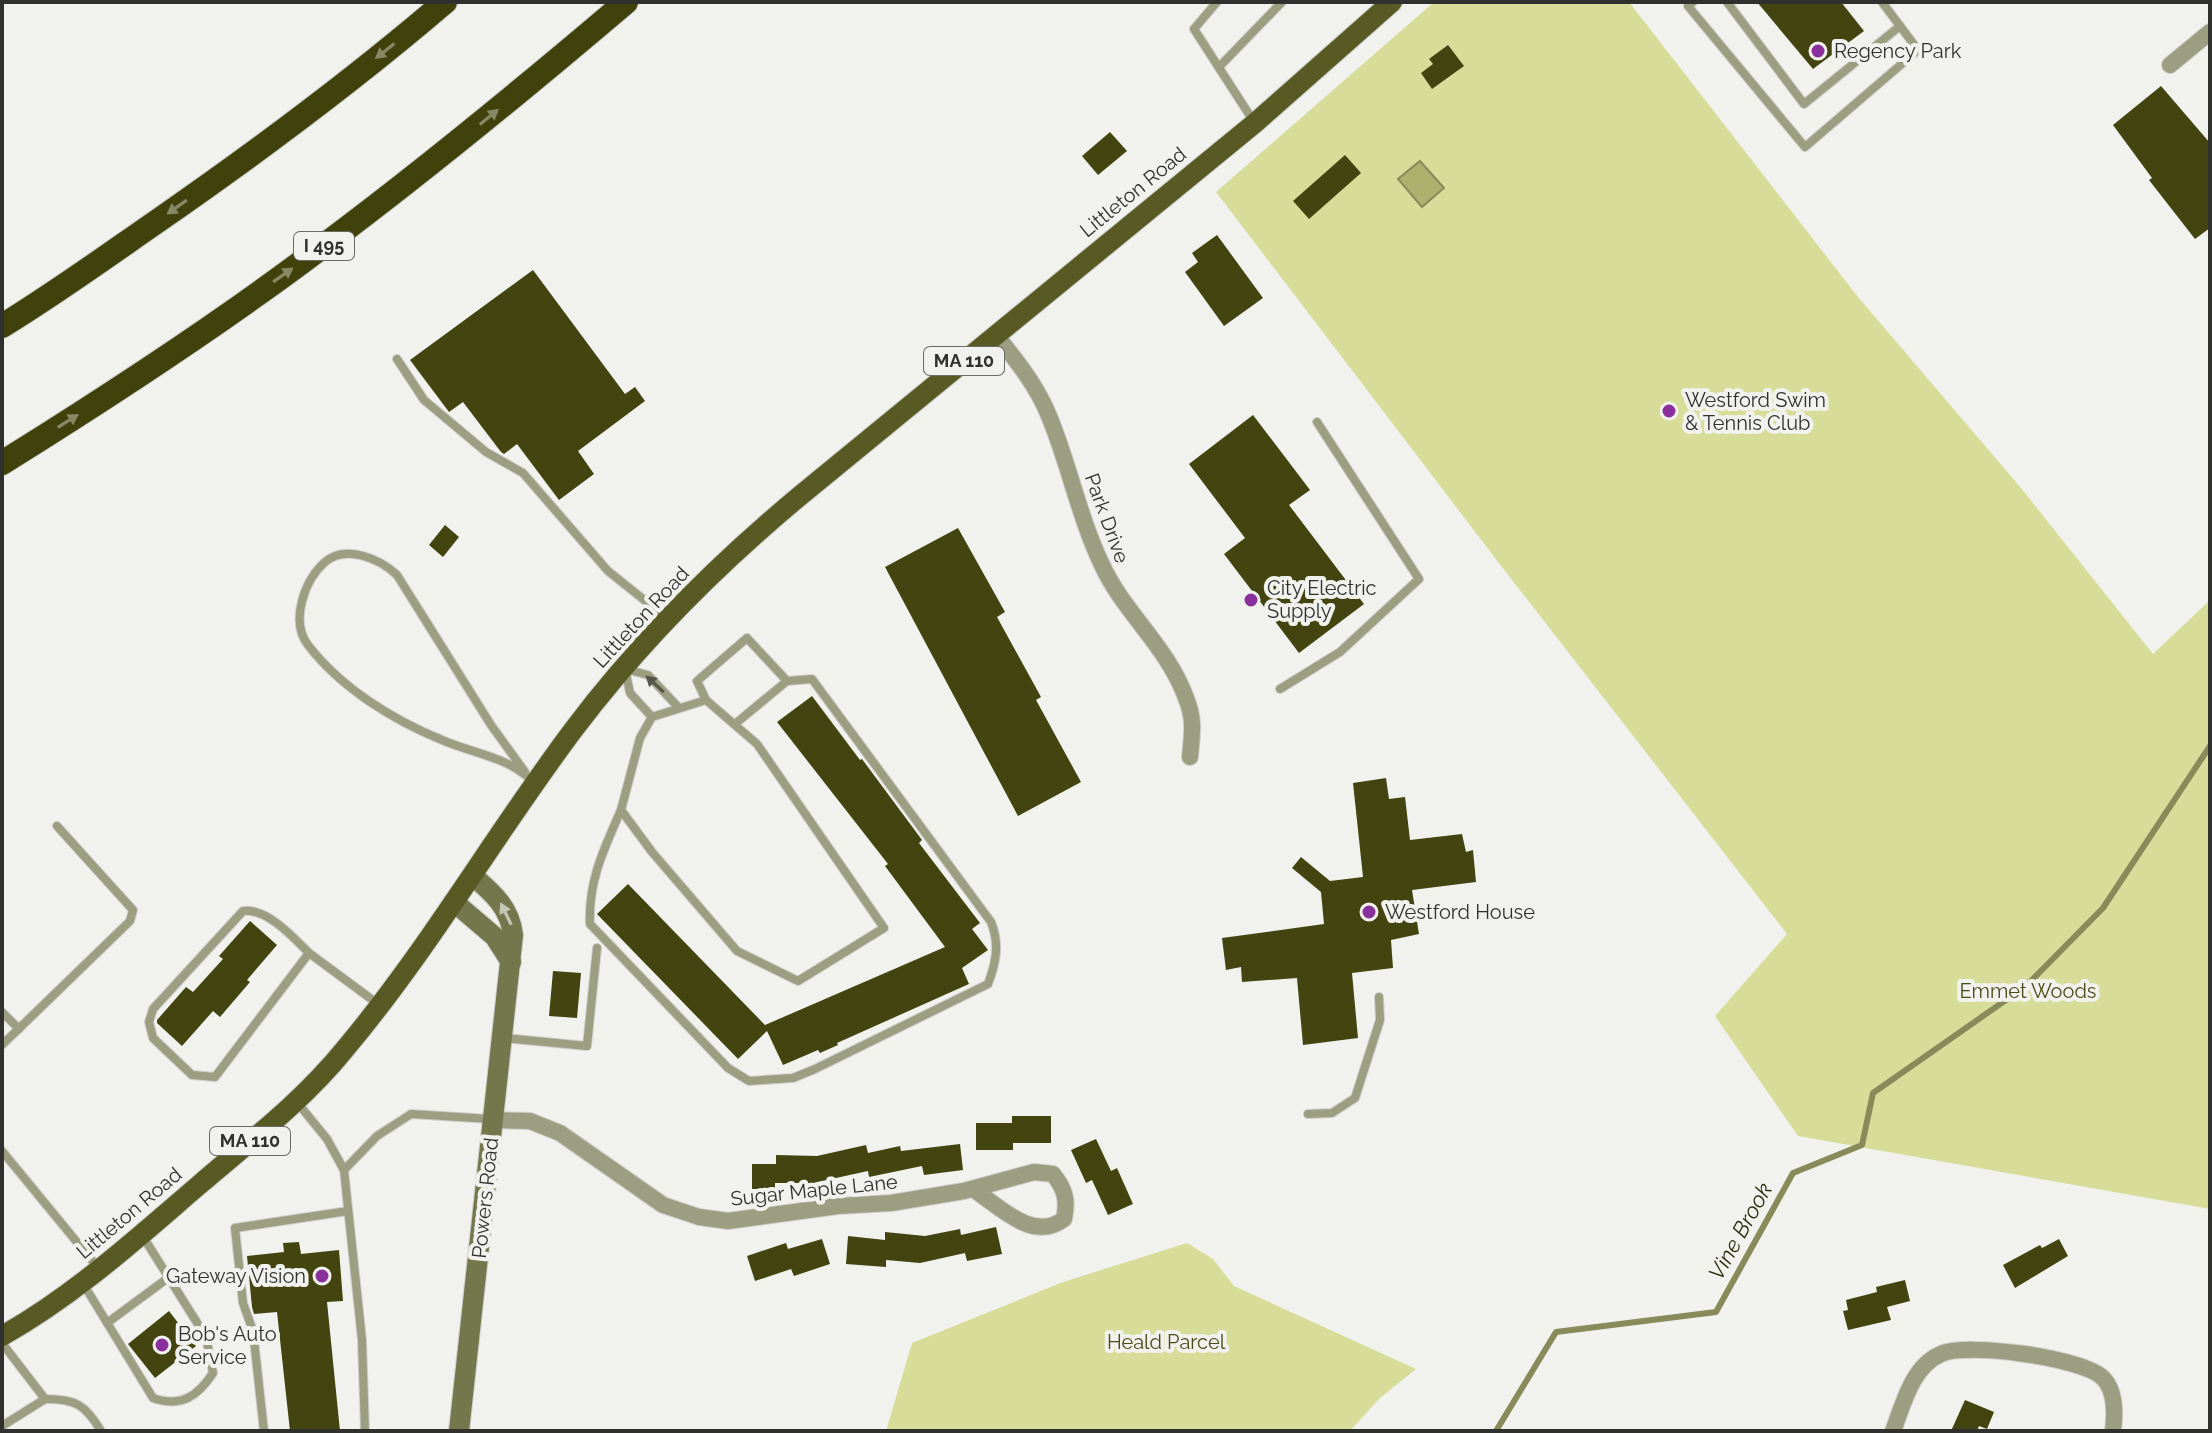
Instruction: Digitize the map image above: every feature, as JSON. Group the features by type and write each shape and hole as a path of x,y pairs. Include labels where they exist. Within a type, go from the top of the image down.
{"highway":[{"path":"2,326 219,178 445,2"},
{"name":"I 495","path":"2,463 102,400 298,265 487,119 626,2"}],"main road":[{"name":"Littleton Road","path":"2,1336 27,1322 100,1269 295,1101 344,1050 473,876 530,778 669,619 765,525 1255,123 1392,2"},
{"name":"Powers Road","path":"459,1431 511,964 512,922 494,894 473,876"},
{"path":"454,902 495,937 511,964"}],"street":[{"path":"2170,65 2210,32"},
{"name":"Park Drive","path":"996,335 1028,376 1049,414 1101,563 1114,589 1171,666 1185,694 1194,720 1190,757"},
{"name":"Sugar Maple Lane","path":"494,1120 530,1121 560,1133 663,1205 699,1217 728,1221 838,1206 891,1203 973,1189 1034,1172 1053,1174 1062,1185 1067,1202 1064,1219 1055,1227 1037,1229 1016,1219 973,1189"},
{"path":"1893,1431 1909,1389 1923,1368 1940,1354 1963,1349 1990,1349 2085,1367 2103,1377 2112,1392 2113,1431"}],"lane":[{"path":"1217,2 1194,29 1255,123"},
{"path":"1219,67 1282,2"},
{"path":"1693,2 1688,6 1805,147 1918,50 1882,2"},
{"path":"1727,2 1804,104 1900,26"},
{"path":"397,359 424,400 486,452 523,473 608,571 669,619"},
{"path":"1280,689 1340,652 1419,579 1317,422"},
{"path":"344,555 367,556 385,564 397,575 491,725 530,778 493,757 442,741 391,714 349,687 306,643 299,617 306,589 326,561 344,555"},
{"path":"621,810 652,852 737,951 798,981 884,928 757,744 706,700 697,681 747,638 787,681"},
{"path":"652,717 630,693 625,669 648,675 679,708"},
{"path":"706,700 652,717 640,738 621,810 596,867 589,900 590,924 728,1068 749,1081 793,1078 988,984 995,965 997,938 991,922 812,679 787,681 735,724"},
{"path":"2,1045 130,921 133,910 57,826"},
{"path":"309,953 215,1077 192,1075 153,1038 149,1022 153,1009 243,911 252,910 289,932 309,953 379,1005"},
{"path":"503,1038 587,1046 597,948"},
{"path":"1308,1114 1332,1113 1355,1098 1380,1020 1379,997"},
{"path":"2,1012 19,1029"},
{"path":"295,1101 327,1139 344,1170 362,1340 365,1431"},
{"path":"344,1170 377,1136 411,1114 494,1120"},
{"path":"2,1151 100,1269"},
{"path":"264,1431 253,1331 243,1303 235,1228 348,1211"},
{"path":"82,1283 153,1398 166,1403 201,1391 213,1373 206,1337 141,1234"},
{"path":"107,1323 168,1278"},
{"path":"2,1343 45,1399"},
{"path":"2,1426 45,1399 71,1399 93,1418 101,1431"}],"green space":[{"name":"Westford Swim & Tennis Club","path":"1434,2 1629,2 1858,297 2021,488 2153,654 2210,600 2210,1209 1798,1136 1715,1016 1787,934 1216,192"},
{"name":"Heald Parcel","path":"1187,1243 1213,1259 1234,1286 1416,1369 1380,1398 1350,1431 886,1431 912,1343 1063,1282"}],"shaded area":[{"path":"1420,161 1444,188 1422,207 1398,179"}],"building":[{"name":"Regency Park","path":"1757,2 1841,2 1864,31 1813,69"},
{"path":"1448,45 1464,66 1432,89 1421,73 1433,64 1429,59"},
{"path":"2161,86 2210,143 2210,228 2195,239 2149,180 2152,178 2113,125"},
{"path":"1110,132 1127,151 1098,175 1082,156"},
{"path":"1345,155 1361,173 1309,219 1293,201"},
{"path":"1217,235 1263,298 1224,326 1185,272 1198,262 1192,253"},
{"path":"533,270 625,394 635,387 645,401 578,451 594,474 559,500 517,444 504,454 501,452 463,402 449,412 410,360"},
{"path":"1253,415 1310,490 1289,505 1364,604 1299,653 1224,554 1245,538 1189,464"},
{"path":"445,525 459,537 443,557 429,545"},
{"path":"958,528 1005,612 997,617 1041,697 1036,700 1081,782 1018,816 885,567"},
{"path":"812,696 922,840 919,843 980,923 972,929 988,950 962,968 969,984 820,1053 818,1050 783,1065 767,1031 738,1059 597,914 628,884 765,1025 945,947 885,866 888,864 777,722"},
{"name":"Westford House","path":"1386,778 1389,799 1405,797 1410,840 1462,834 1466,852 1473,850 1476,882 1412,890 1419,934 1391,940 1393,968 1352,973 1358,1038 1303,1045 1297,978 1242,982 1241,967 1226,970 1222,938 1324,924 1321,892 1292,868 1301,857 1330,881 1363,877 1353,783"},
{"path":"250,921 277,945 220,1017 213,1011 182,1046 157,1020 186,987 193,992 223,959 219,956"},
{"path":"553,971 581,973 577,1018 549,1016"},
{"path":"1012,1116 1051,1116 1051,1143 1013,1143 1013,1150 976,1150 976,1123 1012,1123"},
{"path":"1096,1139 1111,1171 1117,1168 1133,1204 1108,1215 1092,1180 1086,1183 1071,1150"},
{"path":"960,1144 963,1170 924,1175 922,1166 869,1177 868,1171 813,1183 775,1183 775,1189 752,1189 752,1164 776,1164 776,1155 817,1156 866,1145 868,1153 900,1146 901,1151"},
{"path":"996,1227 1002,1254 967,1261 965,1253 920,1263 886,1260 886,1267 846,1264 848,1236 885,1240 885,1232 925,1236 960,1229 961,1235"},
{"path":"822,1239 830,1264 794,1276 791,1269 755,1281 747,1256 786,1243 788,1249"},
{"path":"2059,1239 2068,1256 2015,1288 2003,1265 2040,1245 2042,1248"},
{"path":"299,1242 301,1254 339,1250 343,1301 327,1302 340,1431 290,1431 277,1312 254,1314 252,1307 247,1256 284,1252 283,1243"},
{"path":"1905,1280 1910,1301 1887,1307 1891,1320 1848,1330 1843,1311 1848,1310 1846,1300 1877,1292 1876,1287"},
{"name":"Bob's Auto Service","path":"169,1311 196,1346 155,1378 128,1344"},
{"path":"1965,1400 1994,1412 1987,1429 1979,1426 1977,1431 1951,1431"}],"waterway":[{"name":"Vine Brook","path":"1496,1431 1556,1332 1716,1312 1793,1173 1862,1145 1873,1093 2026,986 2103,908 2210,746"}],"place":[{"name":"Regency Park","path":"1818,51"},
{"name":"Westford Swim & Tennis Club","path":"1669,411"},
{"name":"City Electric Supply","path":"1251,600"},
{"name":"Westford House","path":"1369,912"},
{"name":"Gateway Vision","path":"322,1276"},
{"name":"Bob's Auto Service","path":"162,1345"}],"park label":[{"name":"Emmet Woods","path":"2028,991"}]}
